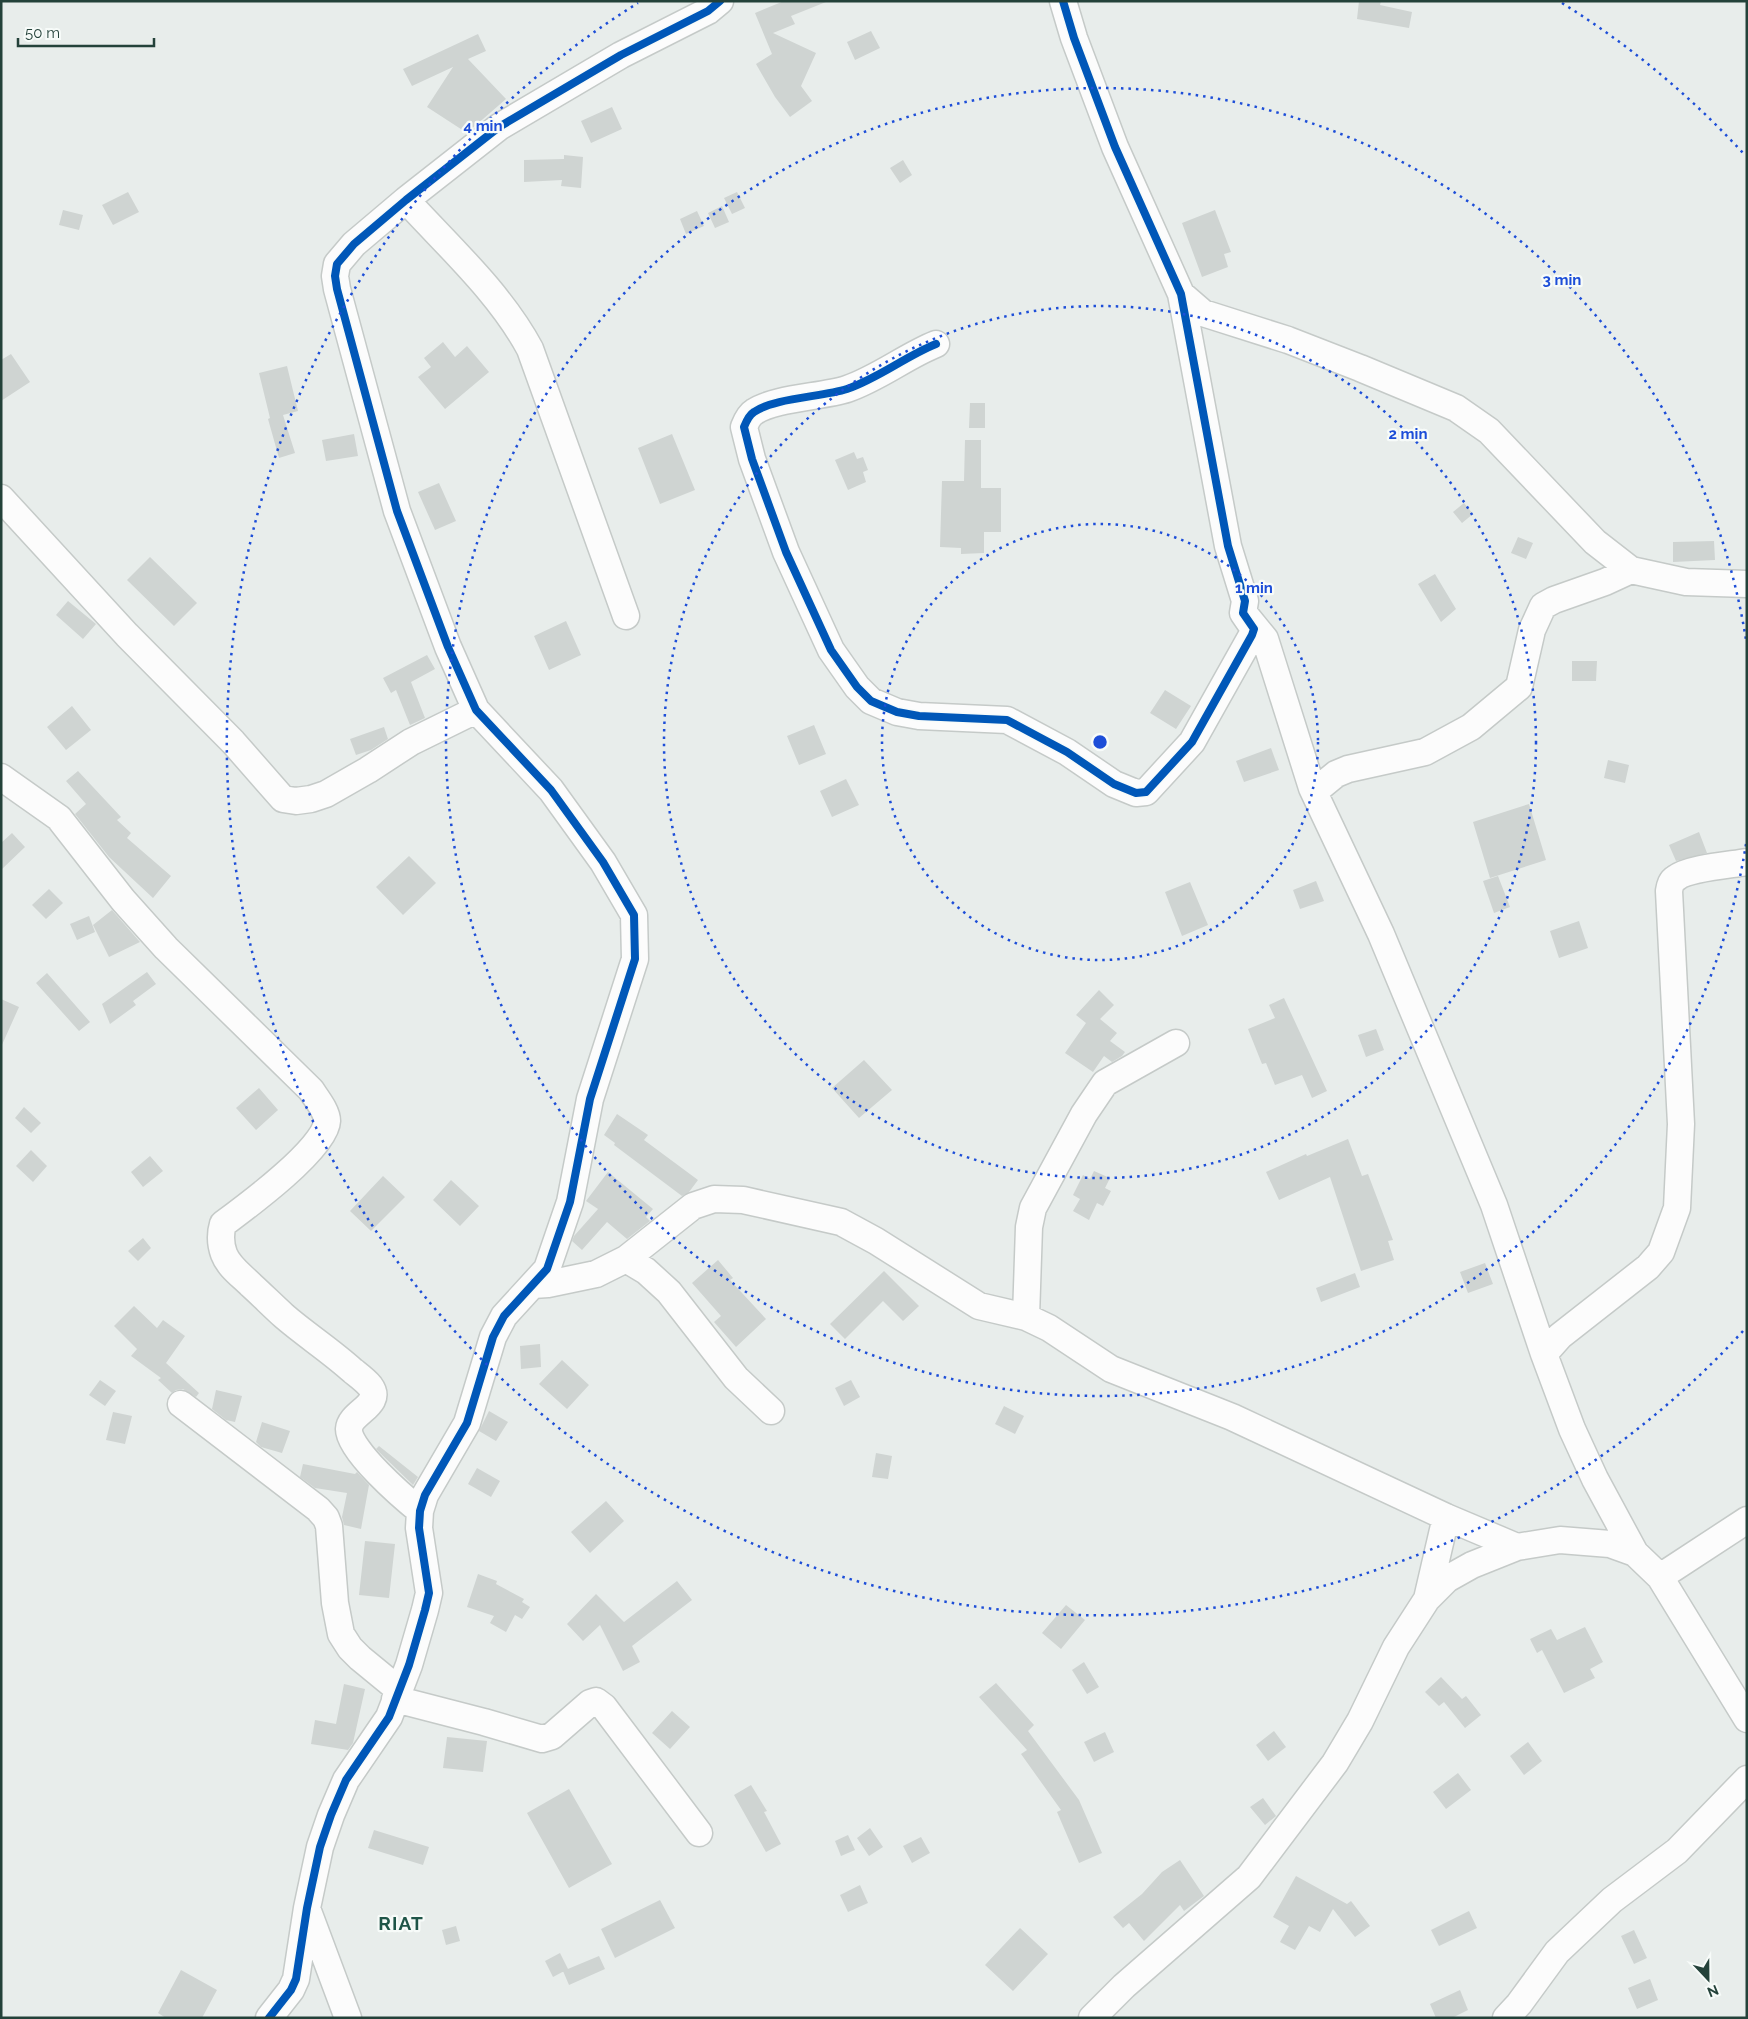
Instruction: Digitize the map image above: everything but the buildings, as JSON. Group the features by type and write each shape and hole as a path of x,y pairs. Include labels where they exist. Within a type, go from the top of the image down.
{"street":[{"path":"269,2018 291,1990 296,1979 307,1908 320,1847 331,1815 346,1780 389,1717 409,1665 429,1593 419,1528 420,1511 425,1495 467,1423 493,1337 504,1316 547,1269 570,1202 590,1099 635,959 634,915 603,862 551,790 476,710 448,647 397,511 337,289 336,276 338,264 345,254 406,200 499,127 621,55 708,11 720,1"},
{"path":"936,344 847,389 768,406 753,412 744,428 752,459 786,552 831,650 857,687 872,702 897,712 919,716 1007,720 1067,752 1114,784 1130,792 1142,793 1151,788 1192,742 1254,629 1243,613 1245,601 1228,546 1181,294 1115,147 1063,1"},
{"path":"406,200 469,268 518,326 530,349 626,616"},
{"path":"1181,294 1203,313 1306,347 1456,408 1489,431 1596,542 1631,570 1686,582 1747,584"},
{"path":"1,498 127,634 233,742 283,799 296,802 326,794 411,742 476,710"},
{"path":"1314,792 1336,774 1348,769 1426,752 1470,727 1520,687 1532,630 1543,606 1631,570"},
{"path":"1243,613 1265,639 1314,792 1381,934 1552,1345 1572,1429 1594,1479 1635,1553 1660,1577 1747,1719"},
{"path":"1,777 59,818 123,900 154,934 311,1090 323,1109 327,1120 322,1135 294,1167 223,1224 220,1238 224,1254 231,1266 284,1316 341,1360 370,1386 373,1394 372,1401 352,1420 349,1430 352,1440 366,1459 399,1494 420,1511"},
{"path":"1552,1345 1648,1267 1661,1252 1677,1208 1681,1124 1669,891 1671,882 1678,876 1689,872 1747,862"},
{"path":"1026,1317 1029,1227 1033,1208 1084,1114 1105,1083 1176,1043"},
{"path":"534,1285 596,1274 626,1259 693,1206 714,1199 743,1200 841,1222 876,1241 979,1306 1026,1317 1050,1328 1110,1369 1232,1417 1516,1548"},
{"path":"626,1259 646,1271 669,1292 736,1378 771,1411"},
{"path":"181,1404 318,1509 326,1518 332,1551 335,1603 341,1634 355,1653 397,1695 542,1739 552,1736 590,1703 596,1701 604,1707 699,1833"},
{"path":"1427,1599 1446,1517"},
{"path":"1660,1577 1747,1520"},
{"path":"1092,2018 1124,1986 1249,1877 1335,1763 1360,1721 1396,1647 1427,1599 1447,1579 1472,1565 1516,1548 1560,1540 1610,1544 1635,1553"},
{"path":"1506,2018 1520,2004 1557,1952 1612,1900 1677,1851 1747,1779"},
{"path":"307,1908 348,2018"}],"cycle path":[{"path":"269,2018 291,1990 296,1979 307,1908 320,1847 331,1815 346,1780 389,1717 409,1665 429,1593 419,1528 420,1511 425,1495 467,1423 493,1337 504,1316 547,1269 570,1202 590,1099 635,959 634,915 603,862 551,790 476,710 448,647 397,511 337,289 335,276 337,264 354,244 406,200 499,127 621,55 708,11 720,1"},
{"path":"936,344 847,389 763,407 751,415 744,427 752,459 786,552 831,650 857,687 871,701 897,712 919,716 1007,720 1067,752 1114,784 1136,793 1146,792 1192,742 1254,629 1243,613 1245,601 1228,546 1181,294 1115,147 1074,38 1063,1"}],"district":[{"name":"RIAT","path":"401,1923"}]}
